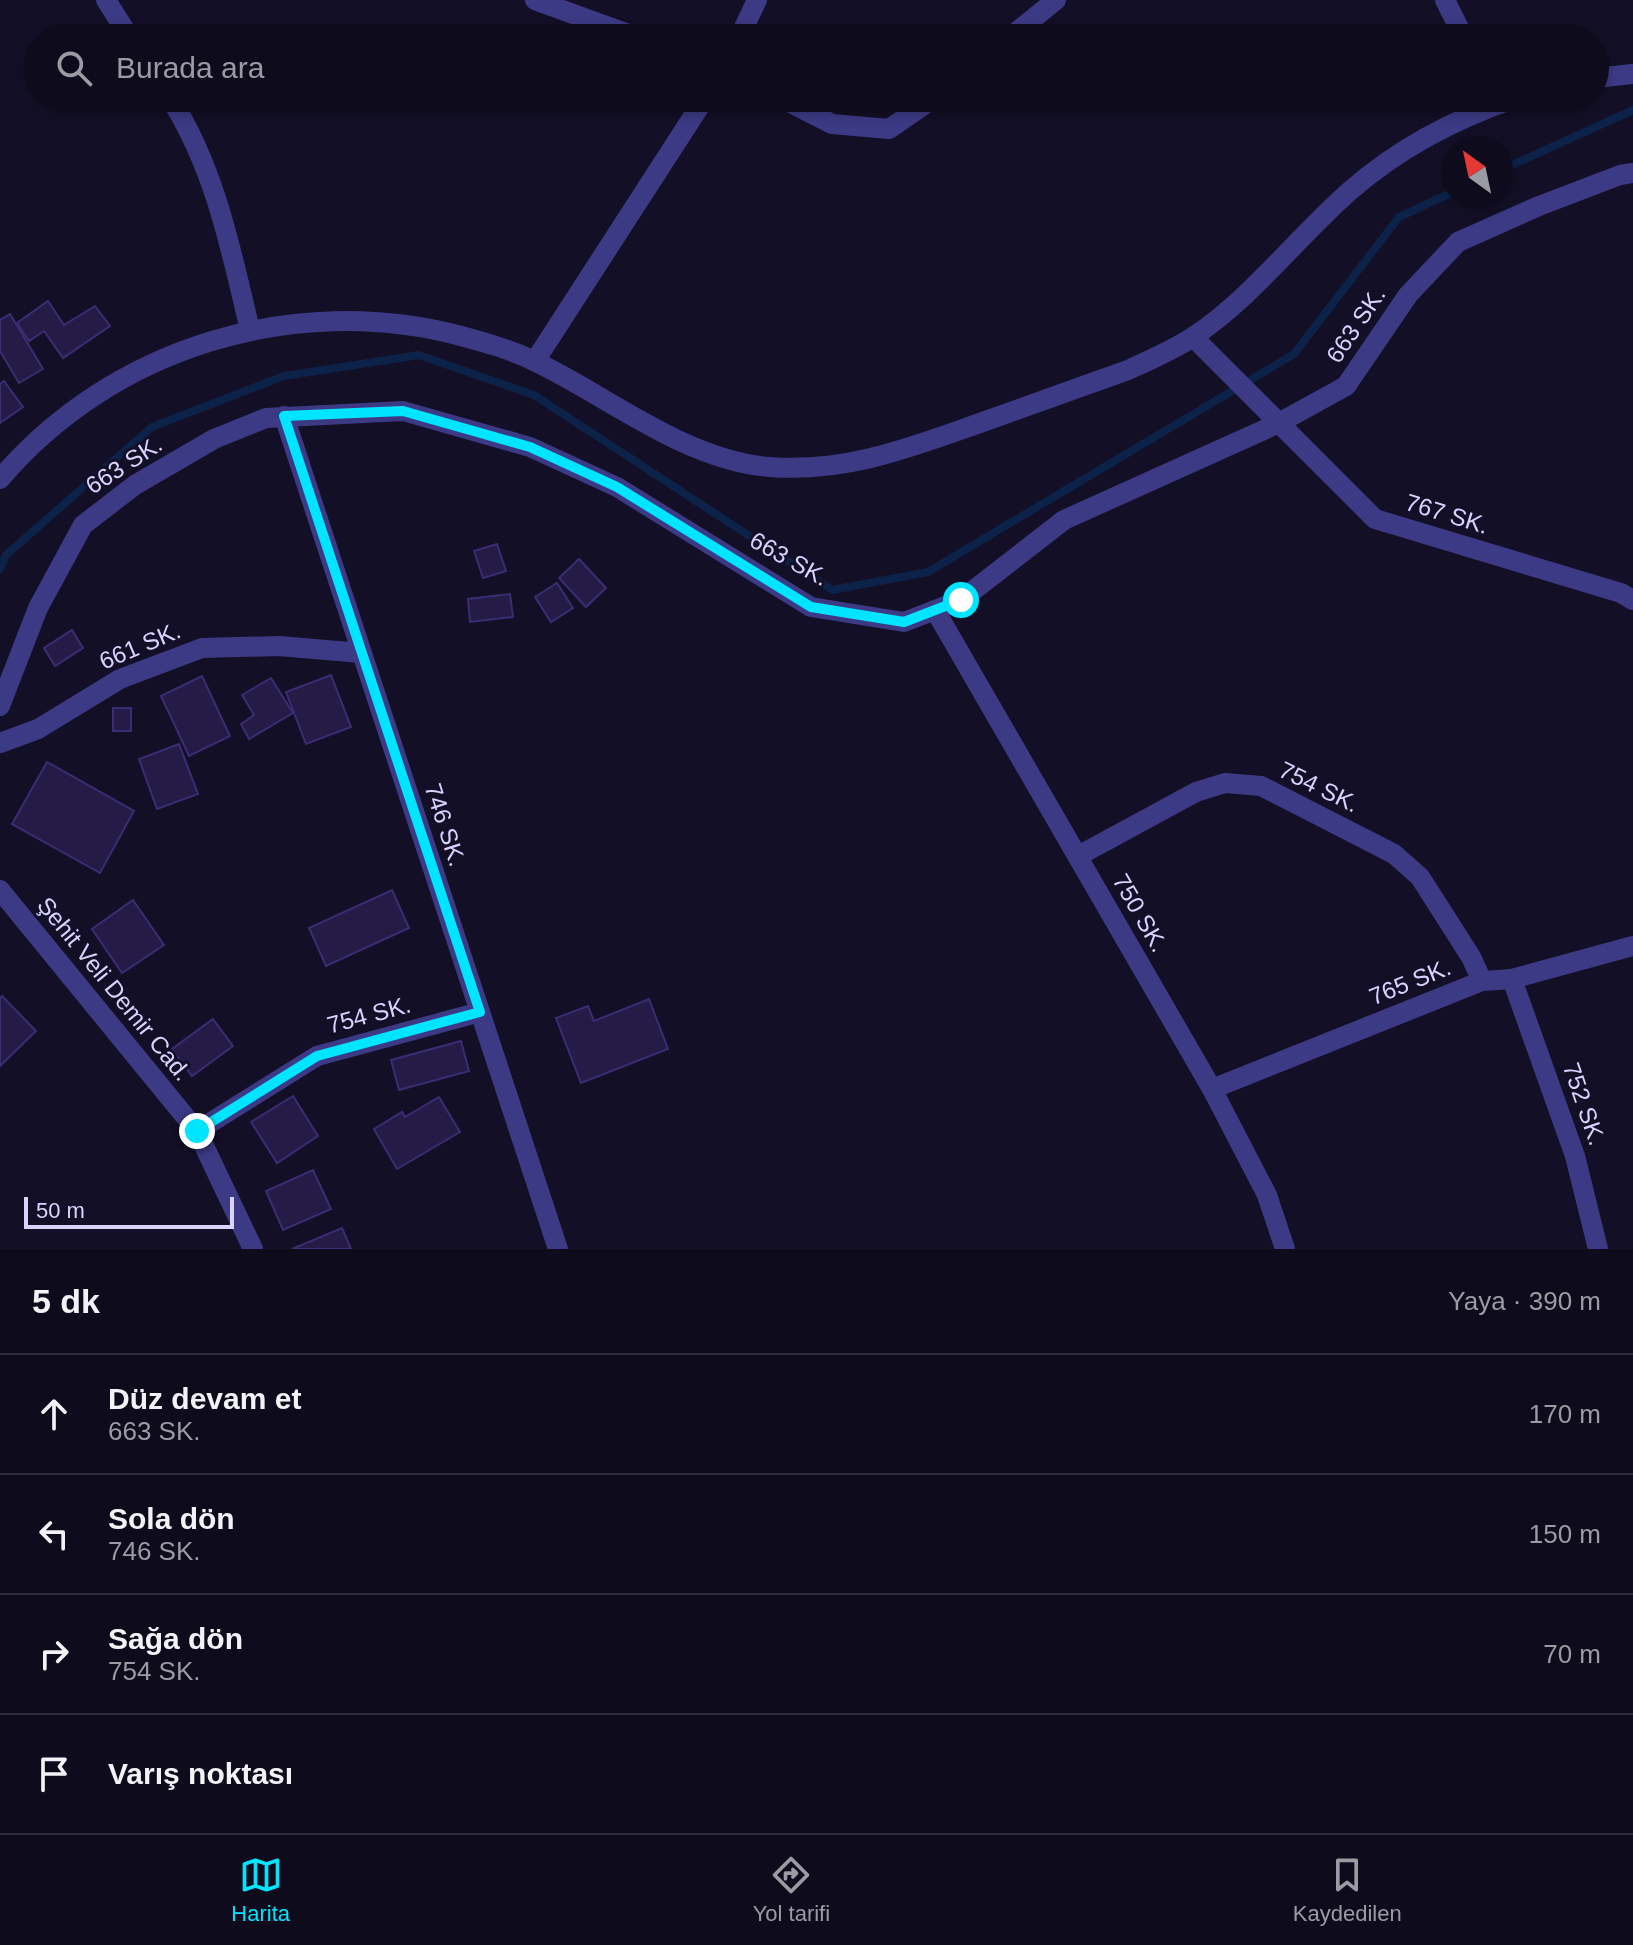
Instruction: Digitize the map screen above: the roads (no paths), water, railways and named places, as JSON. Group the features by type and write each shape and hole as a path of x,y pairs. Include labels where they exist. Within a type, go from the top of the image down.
{"street":[{"path":"106,0 121,24"},
{"path":"535,0 601,24"},
{"path":"746,24 757,0"},
{"path":"1026,24 1056,0"},
{"path":"1445,0 1457,24"},
{"path":"1609,77 1633,74"},
{"path":"177,112 203,160 221,210 250,330"},
{"path":"535,361 696,112"},
{"path":"808,112 832,124 889,129 914,112"},
{"path":"0,479 48,430 87,400 130,374 208,341 250,330 338,320 379,321 435,329 495,345 535,361 699,451 731,461 768,467 810,468 852,464 897,452 1162,355 1225,313 1351,190 1376,170 1478,112"},
{"name":"663 SK.","path":"0,706 38,608 83,525 135,485 214,439 266,418 284,416 403,411 530,447 617,487 811,607 904,622 961,600 1064,520 1346,386 1408,295 1458,242 1566,196 1633,173"},
{"name":"767 SK.","path":"1193,337 1375,519 1621,593 1633,600"},
{"name":"746 SK.","path":"284,416 558,1249"},
{"name":"750 SK.","path":"935,610 1212,1089 1267,1195 1285,1249"},
{"name":"661 SK.","path":"0,743 38,729 120,679 202,648 279,646 361,653"},
{"name":"754 SK.","path":"1078,856 1196,792 1225,783 1261,786 1394,854 1420,877 1471,957 1482,981"},
{"name":"Şehit Veli Demir Cad.","path":"0,890 197,1131 253,1249"},
{"name":"765 SK.","path":"1212,1089 1482,981 1512,979 1633,946"},
{"name":"752 SK.","path":"1512,979 1575,1156 1598,1249"},
{"name":"754 SK.","path":"197,1131 317,1056 480,1012"}],"waterway":[{"path":"1513,165 1633,110"},
{"path":"0,569 6,555 152,427 284,376 419,355 534,395 832,590 928,572 1294,354 1399,217 1441,198"}]}
